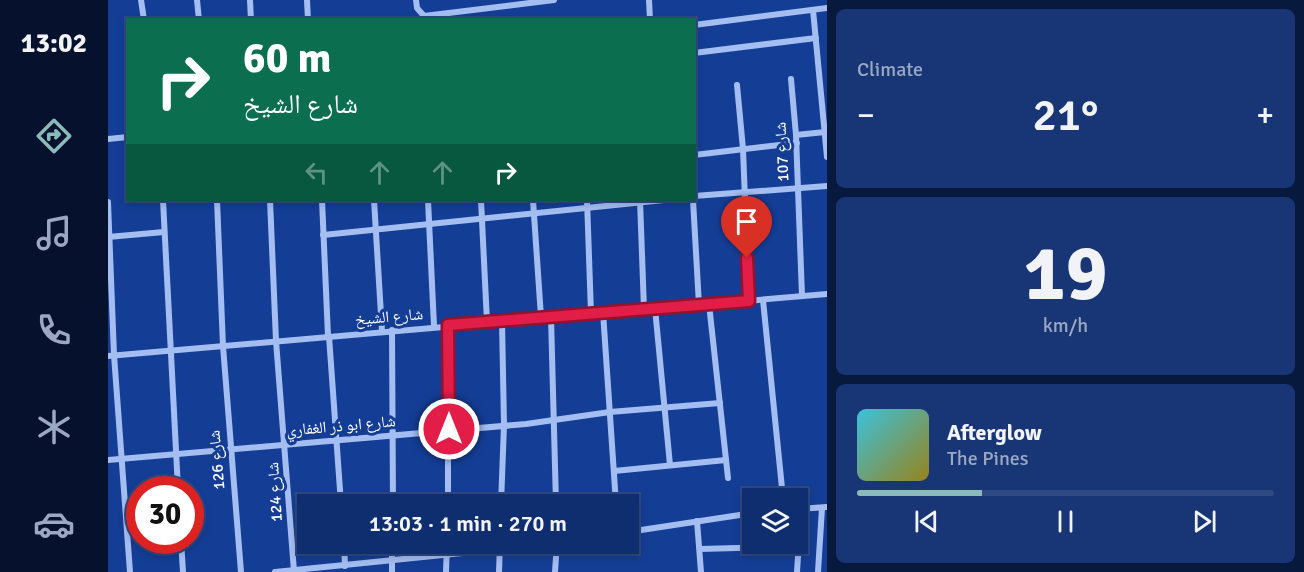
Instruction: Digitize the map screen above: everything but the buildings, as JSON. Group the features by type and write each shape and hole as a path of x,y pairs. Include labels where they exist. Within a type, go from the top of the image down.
{"street":[{"path":"141,0 144,18"},
{"path":"196,0 198,18"},
{"path":"250,0 251,18"},
{"path":"307,0 309,18"},
{"path":"416,0 417,8 424,16 554,0"},
{"path":"488,0 489,8"},
{"path":"649,0 650,18"},
{"path":"696,25 827,8"},
{"path":"813,10 827,157"},
{"path":"696,53 816,38"},
{"name":"شارع 107","path":"791,79 797,143 802,296"},
{"path":"737,85 743,149 749,301"},
{"path":"796,135 826,130"},
{"path":"108,139 126,137"},
{"path":"696,155 797,143"},
{"path":"696,198 827,186"},
{"path":"163,201 177,476"},
{"name":"شارع 126","path":"218,201 223,346 241,572"},
{"name":"شارع 124","path":"270,201 276,341 285,444 292,571"},
{"path":"322,201 328,336 340,494"},
{"path":"374,201 382,331"},
{"path":"428,201 434,326"},
{"path":"481,201 487,322"},
{"path":"533,201 541,318"},
{"path":"587,201 591,314"},
{"path":"323,235 534,215 640,201 644,309"},
{"path":"694,201 699,305"},
{"path":"108,202 111,356 122,459 130,572"},
{"path":"109,237 164,232"},
{"name":"شارع الشيخ","path":"111,356 434,326 827,294"},
{"path":"763,300 782,488"},
{"path":"709,304 728,478"},
{"path":"655,308 670,465"},
{"path":"603,312 615,494"},
{"path":"551,317 556,494"},
{"path":"501,494 504,425 502,321"},
{"path":"448,325 448,494"},
{"path":"392,330 393,494"},
{"name":"شارع ابو ذر الغفاري","path":"108,460 504,425 610,412 720,403"},
{"path":"614,471 726,460"},
{"path":"808,508 824,507 818,572"},
{"path":"639,530 742,515"},
{"path":"697,521 701,572"},
{"path":"700,549 742,548"},
{"path":"182,554 183,572"},
{"path":"344,554 345,566"},
{"path":"392,554 392,572"},
{"path":"275,572 334,569 392,560 468,554"},
{"path":"499,572 500,554"},
{"path":"555,572 557,554"},
{"path":"797,572 798,554"},
{"path":"446,572 447,556"}],"route":[{"path":"449,429 448,325 749,301 747,258"}]}
